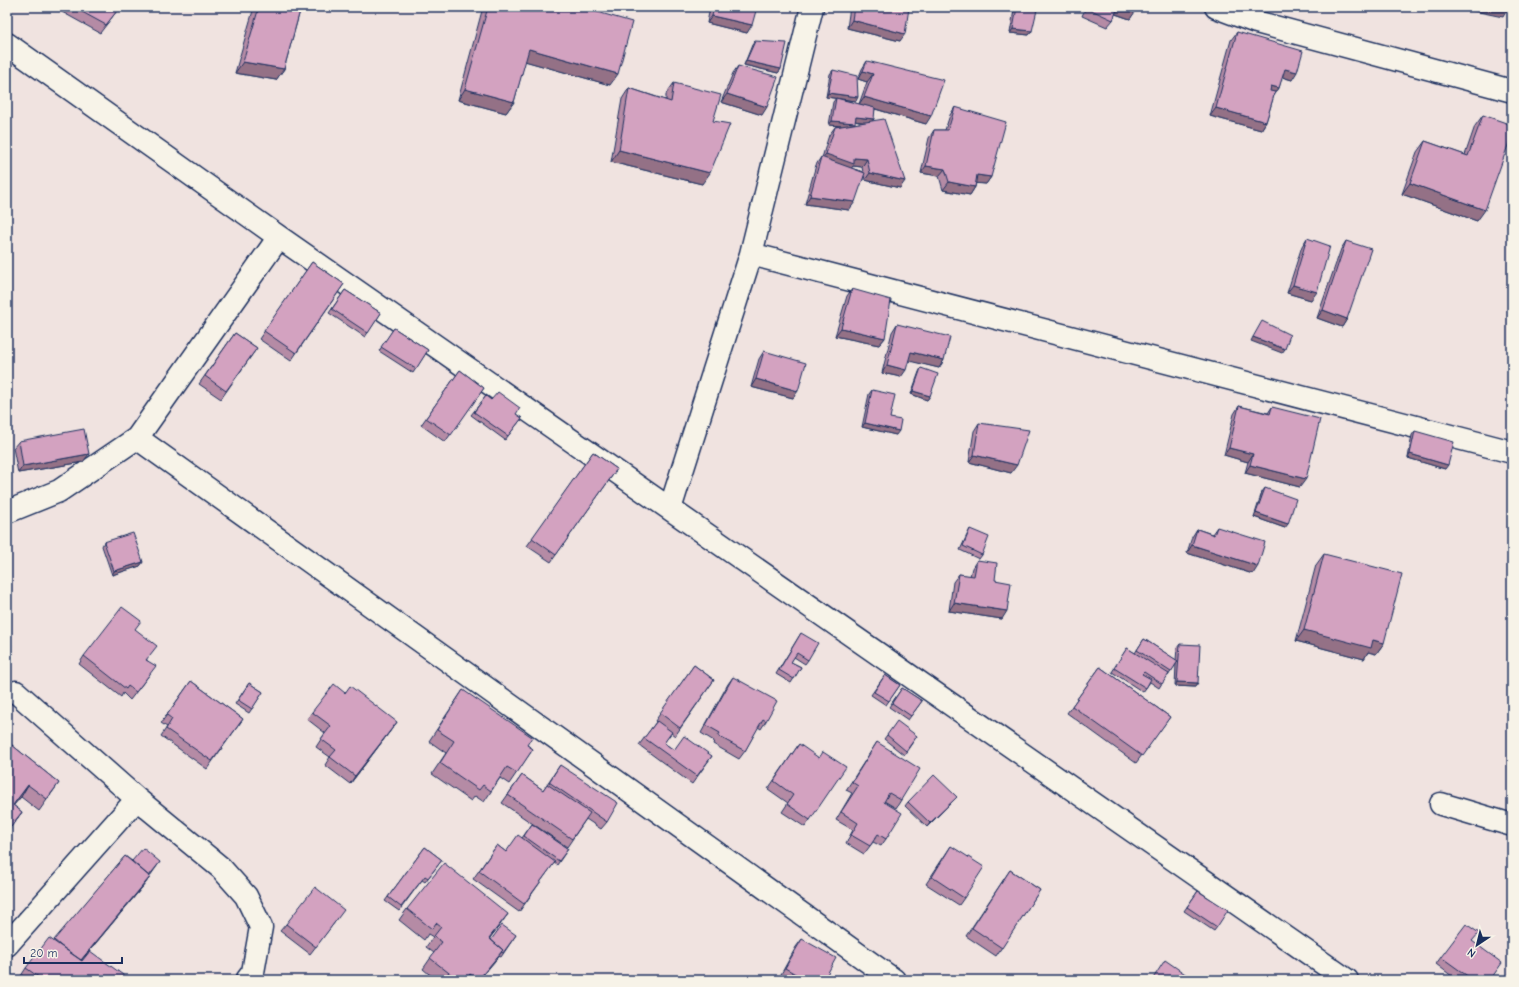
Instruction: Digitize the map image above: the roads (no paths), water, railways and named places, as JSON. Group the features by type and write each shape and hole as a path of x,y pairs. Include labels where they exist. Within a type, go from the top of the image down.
{"street":[{"path":"670,509 751,254 812,7"},
{"path":"1216,7 1256,22 1512,91"},
{"path":"7,44 279,237 1347,980"},
{"path":"7,512 59,491 138,438 279,237"},
{"path":"751,254 1512,452"},
{"path":"138,438 894,980"},
{"path":"16,692 137,799 221,868 246,896 261,927 252,972 247,980"},
{"path":"7,945 137,799"},
{"path":"1441,804 1512,826"}]}
